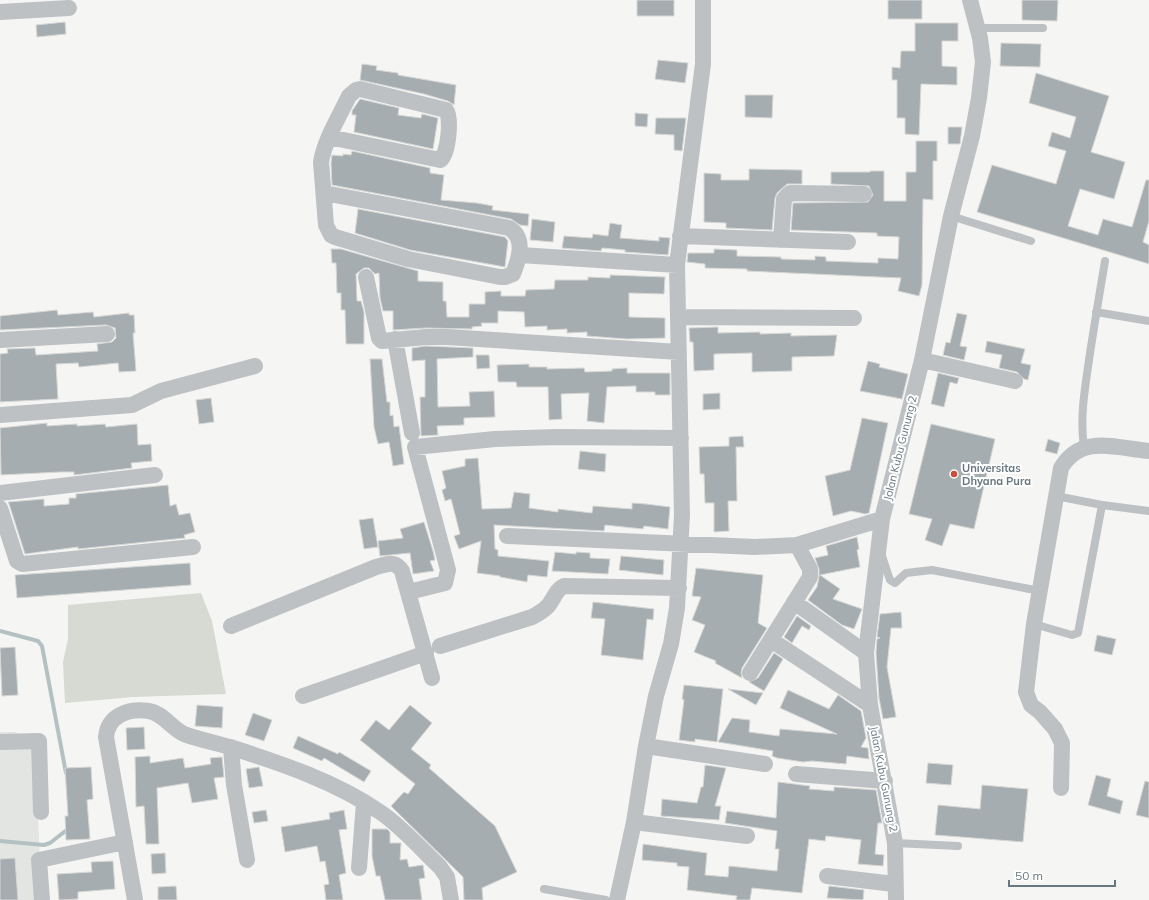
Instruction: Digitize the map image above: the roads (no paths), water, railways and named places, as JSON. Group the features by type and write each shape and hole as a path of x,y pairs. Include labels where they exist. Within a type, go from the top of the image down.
{"street":[{"path":"617,900 634,822 646,746 656,696 671,644 679,588 682,515 677,265 694,146 703,64 703,0"},
{"name":"Jalan Kubu Gunung 2","path":"896,900 894,884 895,843 885,781 870,705 866,652 882,519 922,360 952,216 979,98 983,62 978,28 970,0"},
{"path":"0,12 69,8"},
{"path":"324,193 509,228 515,232 518,239 520,255 513,274 500,277 408,259 331,235 328,230 324,193 321,162 329,136 349,96 356,90 360,89 446,110 448,114 446,154 440,160 329,136"},
{"path":"781,240 784,198 790,193 864,194"},
{"path":"680,236 848,242"},
{"path":"520,255 677,265"},
{"path":"366,277 379,338 382,342 395,339 447,337 679,352"},
{"path":"678,317 854,318"},
{"path":"0,340 107,334"},
{"path":"395,339 412,433"},
{"path":"922,360 1015,381"},
{"path":"0,415 132,404 161,391 255,366"},
{"path":"409,592 445,583 448,570 415,447 495,439 557,437 681,438"},
{"path":"1061,788 1062,743 1055,729 1040,712 1030,705 1026,692 1034,624 1061,468 1067,458 1074,451 1084,447 1097,445 1149,451"},
{"path":"0,493 155,475"},
{"path":"0,508 17,561 22,564 193,547"},
{"path":"508,536 680,542 755,547 797,545 882,519"},
{"path":"750,673 811,573 797,545"},
{"path":"231,626 376,567 392,563 398,565 402,571 409,592 433,649 432,678"},
{"path":"303,696 433,649 532,618 542,612 549,605 559,588 564,586 679,588"},
{"path":"794,602 866,652"},
{"path":"771,640 870,705"},
{"path":"135,900 106,730 116,716 137,710 151,711 160,715 173,728 181,733 231,747 322,781 381,812 440,867 446,878 451,900"},
{"path":"0,742 39,741 41,812"},
{"path":"646,746 765,764"},
{"path":"231,747 234,786 247,860"},
{"path":"796,774 885,781"},
{"path":"359,868 364,802"},
{"path":"634,822 747,836"},
{"path":"42,900 39,860 125,842"},
{"path":"827,876 894,884"}],"lane":[{"path":"978,28 1043,28"},
{"path":"952,216 1031,241"},
{"path":"1084,447 1081,427 1083,405 1105,261"},
{"path":"1096,312 1149,321"},
{"path":"1056,496 1102,505 1149,511"},
{"path":"1034,624 1072,635 1078,633 1102,505"},
{"path":"878,547 890,580 895,582 906,573 932,570 1040,591"},
{"path":"895,843 958,846"},
{"path":"544,888 606,900"}],"waterway":[{"path":"0,631 38,641 42,646 66,773"},
{"path":"0,841 44,845 50,843 69,827"}],"place":[{"name":"Universitas Dhyana Pura","path":"954,474"}]}
